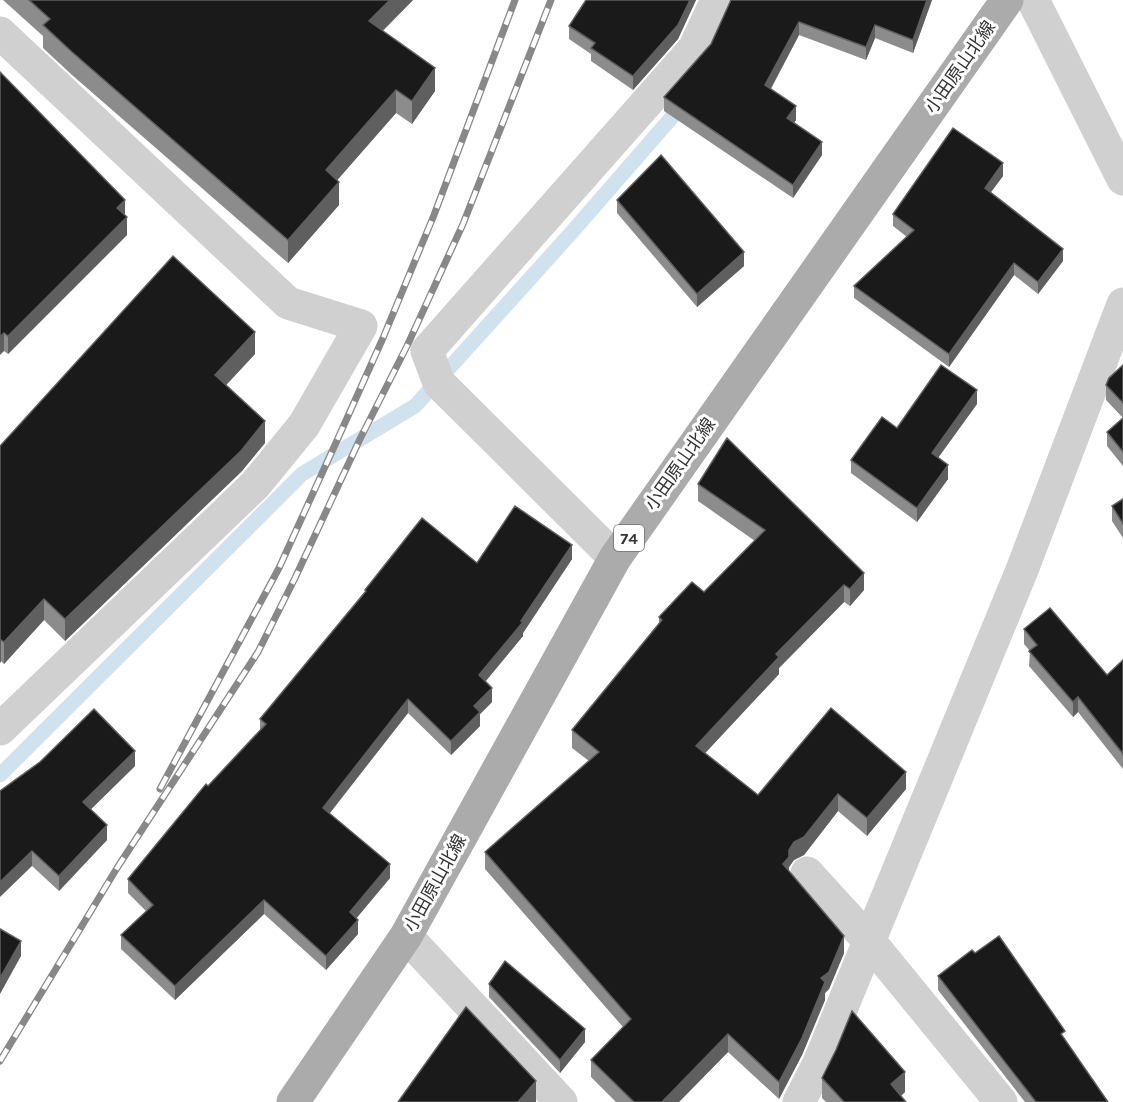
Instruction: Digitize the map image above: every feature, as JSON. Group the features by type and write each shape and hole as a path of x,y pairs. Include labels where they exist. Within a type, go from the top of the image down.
{"main road":[{"name":"小田原山北線","path":"293,1102 406,936 615,558 1007,0"}],"street":[{"path":"615,558 439,383 427,351 694,49 717,0"},
{"path":"1033,0 1123,179"},
{"path":"0,33 288,303 361,326 304,425 255,485 0,729"},
{"path":"798,1102 819,1063 870,942 1022,570 1123,304"},
{"path":"807,873 870,942 1001,1102"},
{"path":"406,936 561,1102"}],"building":[{"path":"29,0 390,0 369,21 435,68 412,101 396,90 326,170 339,182 288,240 72,52 43,25 50,19"},
{"path":"586,0 690,0 678,25 633,76 591,48 595,43 569,26"},
{"path":"731,0 927,0 913,40 875,25 866,47 799,22 765,85 796,106 787,118 822,142 793,185 664,97 711,44"},
{"path":"0,72 125,200 117,208 127,217 8,336 4,333 0,337"},
{"path":"953,128 1003,163 985,188 1063,249 1038,282 1014,263 949,354 854,286 914,230 893,214"},
{"path":"661,155 744,252 697,294 617,200"},
{"path":"173,256 255,332 215,375 265,421 241,451 65,619 44,599 4,642 0,641 0,446"},
{"path":"941,365 977,390 932,453 948,465 917,508 851,460 882,417 897,428"},
{"path":"1123,365 1123,403 1106,385 1109,378"},
{"path":"1123,418 1123,452 1107,432"},
{"path":"727,438 864,573 850,589 844,585 776,654 779,657 696,746 758,795 831,708 906,772 867,818 838,794 804,837 794,842 789,850 789,857 783,864 844,936 829,972 821,978 825,982 802,1038 779,1082 728,1034 662,1102 634,1102 591,1060 631,1019 485,852 599,752 572,730 662,620 659,617 692,582 704,592 765,530 698,484"},
{"path":"1123,499 1123,524 1112,506"},
{"path":"515,506 572,545 521,621 523,622 479,675 492,688 474,706 480,712 451,741 408,699 323,808 390,864 350,912 358,920 326,956 264,900 175,986 121,935 153,905 128,879 206,784 208,786 266,724 260,719 366,591 422,518 477,563"},
{"path":"1050,608 1107,675 1123,660 1123,754 1078,697 1073,702 1029,651 1037,645 1024,629"},
{"path":"94,709 135,751 83,802 107,825 59,876 32,851 0,882 0,791 40,762"},
{"path":"0,929 21,941 0,978"},
{"path":"999,936 1065,1031 1061,1034 1108,1102 1036,1102 938,976 972,950 975,953"},
{"path":"505,961 585,1029 560,1060 489,984"},
{"path":"466,1007 536,1081 518,1102 398,1102"},
{"path":"852,1011 905,1072 891,1084 906,1102 844,1102 822,1078"}],"waterway":[{"path":"0,775 302,474 415,406 686,101"}],"railway":[{"path":"160,789 279,568 339,436 434,215 515,0"},
{"path":"0,1061 117,868 258,652 407,346 463,224 551,0"}]}
